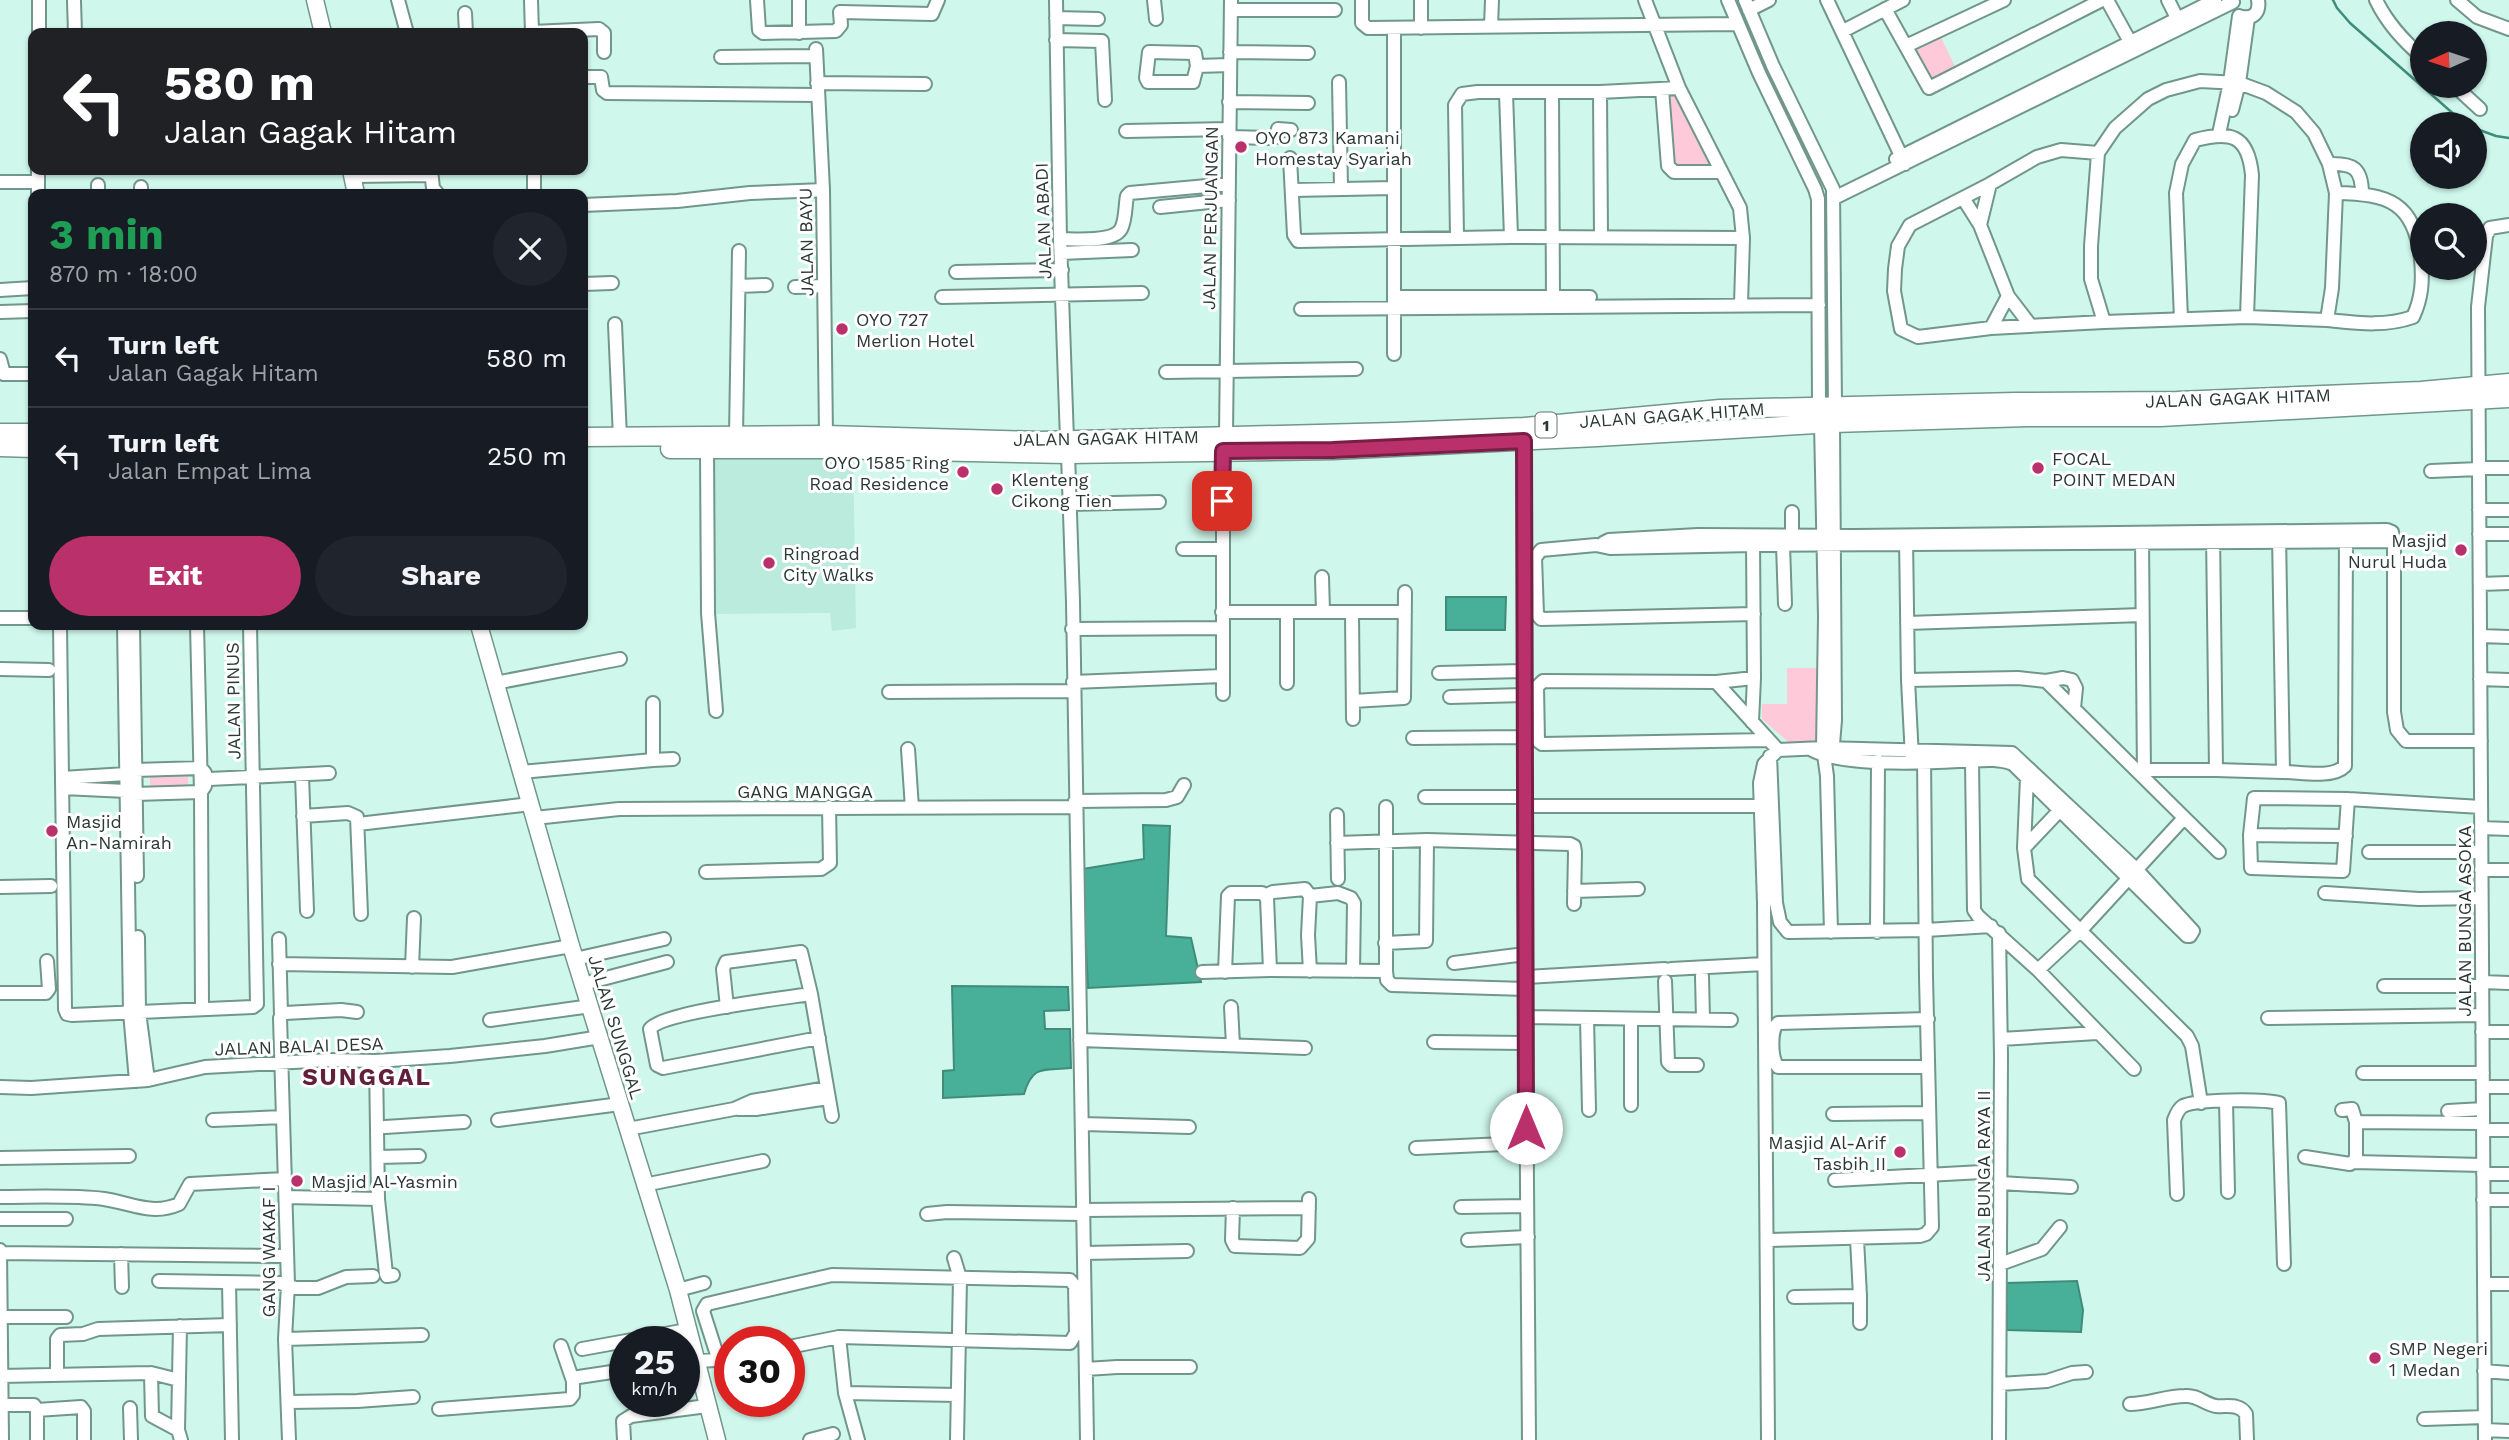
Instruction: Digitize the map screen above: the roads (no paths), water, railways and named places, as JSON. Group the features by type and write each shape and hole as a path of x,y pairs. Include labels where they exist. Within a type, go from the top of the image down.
{"highway":[{"name":"JALAN GAGAK HITAM","path":"2478,394 2509,383"},
{"name":"JALAN GAGAK HITAM","path":"588,448 707,449 932,444 1068,447 1224,443 1524,427 1720,409 1827,414 2027,417 2478,394 2509,398"},
{"name":"JALAN GAGAK HITAM","path":"1224,443 1333,450 1524,441 1827,414"},
{"path":"0,433 28,433"},
{"name":"JALAN GAGAK HITAM","path":"588,437 826,435 932,444"},
{"path":"0,447 28,448"}],"main road":[{"path":"315,0 322,28"},
{"name":"JALAN SUNGGAL","path":"479,630 573,953 678,1290 686,1326"},
{"name":"JALAN SUNGGAL","path":"700,1386 717,1440"}],"street":[{"path":"38,28 39,0"},
{"path":"398,0 406,28"},
{"path":"532,28 531,0 538,0"},
{"path":"757,0 760,32 799,33 836,31 841,25 840,6 932,14 938,0"},
{"path":"799,0 799,33"},
{"name":"JALAN ABADI","path":"1056,0 1083,1124 1087,1440"},
{"path":"1154,0 1156,19"},
{"path":"1362,0 1364,27 1394,29 1737,24"},
{"path":"1421,0 1421,28"},
{"path":"1491,26 1492,0"},
{"path":"1645,0 1679,88 1740,208 1744,238 1741,301"},
{"path":"1728,0 1759,73 1815,189 1819,211 1819,301 1827,414"},
{"path":"1769,0 1747,5 1833,194 1827,414 1830,720 1825,752 1831,932"},
{"path":"1827,0 1903,161"},
{"path":"1843,31 1903,0"},
{"path":"1906,46 2004,0"},
{"path":"1885,9 1927,85 1933,88 2105,0 2133,47"},
{"path":"2168,0 2178,20"},
{"path":"2133,47 2215,0"},
{"path":"1833,194 2133,47 2234,1 2234,10 2244,17 2255,15 2259,9 2258,0"},
{"path":"2375,0 2395,32 2410,46"},
{"path":"2457,0 2477,17 2509,29"},
{"path":"2476,0 2477,17"},
{"path":"74,1 75,28"},
{"path":"1231,5 1335,10"},
{"name":"JALAN PERJUANGAN","path":"1223,694 1222,549 1231,5"},
{"path":"465,13 466,28"},
{"path":"2223,134 2235,82 2244,17"},
{"path":"1056,18 1098,19"},
{"path":"1394,29 1394,354"},
{"path":"588,31 601,30 604,33 604,52"},
{"path":"1056,40 1102,41 1105,100"},
{"name":"JALAN BAYU","path":"721,57 816,53 823,190 826,435"},
{"path":"1198,66 1230,59 1308,53"},
{"path":"1759,73 1773,66"},
{"path":"588,77 601,77 603,90 607,93 925,84"},
{"path":"2104,322 2091,279 2098,153 2115,128 2148,99 2166,90 2200,81 2235,82 2266,93 2296,112 2314,133 2329,164 2336,193 2332,288 2327,320"},
{"path":"1339,82 1341,188"},
{"path":"1457,237 1457,100 1468,93 1600,92 1679,88"},
{"path":"1662,89 1670,170 1721,172"},
{"path":"1552,92 1553,302"},
{"path":"1600,92 1601,237"},
{"path":"1506,93 1511,237"},
{"path":"2468,98 2480,109"},
{"path":"1229,102 1308,103"},
{"path":"1126,131 1229,133 1271,138 1276,137 1278,129 1291,130"},
{"path":"2180,319 2176,193 2182,164 2195,140 2223,134 2243,145 2250,157 2252,174 2246,317"},
{"path":"2098,153 2061,150 2037,157 1910,225 1898,246 1894,291 1901,328 1919,337 1992,328 2104,322 2246,317 2374,324 2397,323 2413,317 2419,304 2422,285 2417,233 2409,216 2383,198 2336,193"},
{"path":"1290,159 1295,240 1393,241 1457,237 1744,238"},
{"path":"2329,164 2348,164 2355,169 2362,181 2362,194"},
{"path":"0,181 38,182"},
{"path":"1060,239 1106,238 1116,234 1121,229 1127,196 1130,193 1229,184"},
{"path":"1980,225 1990,184"},
{"path":"1293,190 1393,188"},
{"path":"588,205 677,201 750,192 823,190"},
{"path":"1963,198 1980,225 2008,296 2031,326"},
{"path":"1160,208 1229,200"},
{"name":"JALAN BUNGA ASOKA","path":"2485,1429 2478,307 2486,236 2490,228 2509,225"},
{"path":"1061,253 1132,250"},
{"path":"736,436 739,251"},
{"path":"956,272 1062,270"},
{"path":"588,284 612,283"},
{"path":"739,286 766,285"},
{"path":"795,287 824,286"},
{"path":"0,290 28,288"},
{"path":"942,297 1142,293"},
{"path":"1992,328 2008,296"},
{"path":"1301,309 1394,302 1819,301"},
{"path":"0,312 28,311"},
{"path":"615,324 620,438"},
{"path":"0,359 4,374 28,374"},
{"path":"1166,372 1356,369"},
{"path":"1524,441 1523,671 1529,1440"},
{"path":"707,449 708,612 716,711"},
{"path":"2431,471 2509,468"},
{"path":"1069,504 1159,502"},
{"path":"2479,510 2509,510"},
{"path":"1785,604 1792,512"},
{"path":"2479,534 2509,534"},
{"path":"2279,536 2283,772"},
{"path":"2144,774 2216,770 2341,771 2345,766 2346,536"},
{"path":"1754,614 1539,618 1536,554 1541,550 1596,545 1610,548 1753,540 2346,536 2394,541 2394,712 2397,730 2406,741 2481,740"},
{"path":"2213,537 2216,770"},
{"path":"2142,538 2144,774"},
{"path":"1752,722 1753,540"},
{"path":"1766,1240 1857,1239 1926,1234 1932,1227 1926,930 1918,756 1908,680 1906,540"},
{"path":"1183,549 1222,549"},
{"path":"1322,578 1323,612"},
{"path":"2480,584 2509,583"},
{"path":"1353,701 1404,698 1405,593"},
{"path":"1222,612 1405,612"},
{"path":"1287,612 1287,683"},
{"path":"1352,613 1353,719"},
{"path":"1907,623 2142,615"},
{"path":"0,618 28,618"},
{"path":"1072,629 1222,628"},
{"path":"60,630 65,1011 72,1015 202,1009 201,792 205,773 197,630"},
{"path":"125,630 129,642"},
{"path":"132,630 129,642 134,1012 142,1080"},
{"name":"JALAN PINUS","path":"202,1009 253,1007 257,1002 250,630"},
{"path":"2480,636 2509,637"},
{"path":"495,683 620,659"},
{"path":"0,668 49,670"},
{"path":"1439,673 1523,671"},
{"path":"889,692 1073,687 1223,677"},
{"path":"1754,678 1716,682 1541,682 1537,687 1538,741 1552,744 1768,740"},
{"path":"1908,680 2018,678 2046,681 2063,678 2072,680 2076,688 2074,708"},
{"path":"2480,679 2509,680"},
{"path":"2046,681 2144,774 2220,852"},
{"path":"1716,682 1768,740 1774,753 1776,902 1780,922 1788,932 1995,929"},
{"path":"1450,697 1524,695"},
{"path":"653,703 653,760"},
{"path":"1413,738 1524,737"},
{"path":"908,749 912,808"},
{"path":"1774,753 1825,752 1918,756 1972,761 2004,760 2013,764 2060,810 2132,874 2193,927 2193,933 2187,936 2132,874 2012,752 1918,756 1878,761 1825,752"},
{"path":"1768,1440 1761,806 1762,770 1774,753"},
{"path":"521,772 673,759"},
{"path":"1877,932 1878,761"},
{"path":"1972,761 1973,901 1978,915 2038,970 2134,1069"},
{"path":"62,783 130,772 252,777 328,773"},
{"path":"302,776 307,911"},
{"path":"2027,777 2024,848 2028,879 2190,1041 2201,1103"},
{"path":"62,783 131,792 201,792"},
{"name":"GANG MANGGA","path":"303,816 348,813 357,820 531,807 912,808 1075,804 1166,800 1177,797 1184,785"},
{"path":"1424,797 1761,806"},
{"path":"2348,799 2344,870 2253,870 2250,866 2254,798 2348,799 2481,807"},
{"path":"706,872 817,870 825,867 830,863 831,853 829,807"},
{"path":"1385,807 1386,971 1387,980 1392,985 1526,983 1764,964"},
{"path":"2024,848 2060,810"},
{"path":"1337,814 1338,879"},
{"path":"2038,970 2081,930 2184,818"},
{"path":"357,820 361,914"},
{"path":"2481,828 2509,830"},
{"path":"2250,835 2346,836"},
{"path":"1385,943 1426,941 1427,840"},
{"path":"1337,843 1427,840 1570,844 1574,846 1574,898 1638,889"},
{"path":"2369,852 2481,852"},
{"path":"2481,870 2509,870"},
{"path":"0,887 51,886"},
{"path":"1225,972 1228,896 1252,893 1266,895 1305,889 1310,896 1310,971"},
{"path":"2325,892 2423,899 2482,898"},
{"path":"1310,896 1338,893 1351,898 1354,903 1353,971"},
{"path":"1266,895 1270,970"},
{"path":"412,967 414,918"},
{"name":"JALAN BUNGA RAYA II","path":"1995,929 2001,1039 1999,1440"},
{"name":"GANG WAKAF I","path":"279,939 288,1284 285,1339 289,1440"},
{"path":"279,964 346,963 452,967 573,953 662,939 665,963 583,984"},
{"path":"727,1007 723,969 726,962 797,951 804,955 832,1116"},
{"path":"1454,963 1525,954"},
{"path":"0,993 46,993 49,989 47,961"},
{"path":"1202,972 1386,971"},
{"path":"1667,973 1669,1064 1697,1065"},
{"path":"1702,976 1703,1018"},
{"path":"2384,986 2509,983"},
{"path":"811,994 727,1007 654,1024 650,1029 651,1038 659,1068 819,1038"},
{"path":"490,1020 590,1006"},
{"path":"1231,1007 1233,1045"},
{"path":"281,1015 333,1010 357,1012"},
{"path":"2268,1018 2482,1015"},
{"path":"1526,1017 1731,1020"},
{"path":"1587,1018 1589,1110"},
{"path":"1631,1019 1631,1105"},
{"path":"1927,1019 1778,1023 1773,1028 1774,1061 1778,1067 1928,1067"},
{"path":"2482,1031 2509,1032"},
{"path":"2001,1039 2097,1033"},
{"name":"JALAN BALAI DESA","path":"0,1087 142,1080 205,1067 329,1060 376,1061 545,1046 600,1037"},
{"path":"1080,1040 1306,1048"},
{"path":"1434,1042 1526,1044"},
{"path":"376,1061 378,1199 386,1274 393,1275"},
{"path":"2362,1073 2483,1073"},
{"path":"2483,1087 2509,1087"},
{"path":"629,1132 734,1109 755,1109 827,1093"},
{"path":"2226,1101 2228,1192"},
{"path":"2177,1194 2174,1120 2178,1111 2184,1106 2201,1103 2276,1102 2280,1105 2284,1264"},
{"path":"498,1120 620,1104"},
{"path":"2342,1110 2352,1109 2356,1122 2354,1162"},
{"path":"2448,1111 2483,1109"},
{"path":"1833,1114 1929,1113"},
{"path":"213,1120 283,1117"},
{"path":"385,1127 464,1122"},
{"path":"2356,1122 2509,1130"},
{"path":"1083,1124 1189,1127"},
{"path":"1416,1147 1526,1143"},
{"path":"0,1158 129,1156"},
{"path":"378,1157 419,1156"},
{"path":"2305,1157 2350,1164 2354,1162 2483,1170 2509,1174"},
{"path":"644,1185 764,1161"},
{"path":"1835,1180 1982,1172"},
{"path":"0,1193 90,1198 144,1209 162,1209 179,1204 190,1184 285,1179"},
{"path":"2000,1183 2071,1187"},
{"path":"286,1197 378,1199"},
{"path":"2483,1200 2509,1200"},
{"path":"926,1214 1084,1212 1309,1204 1308,1239 1300,1248 1235,1246 1232,1240 1233,1208"},
{"path":"1461,1207 1527,1206"},
{"path":"0,1219 66,1219"},
{"path":"2000,1264 2042,1250 2060,1227"},
{"path":"1468,1240 1528,1237"},
{"path":"1857,1239 1860,1323"},
{"path":"2,1440 0,1251 286,1256"},
{"path":"1084,1252 1187,1251"},
{"path":"121,1254 121,1287"},
{"path":"954,1258 960,1278 957,1440"},
{"path":"714,1337 703,1311 707,1304 832,1275 1073,1281 1076,1333 1070,1343 839,1337 805,1344"},
{"path":"159,1281 288,1284 295,1288 318,1288 346,1277 373,1276"},
{"path":"229,1283 232,1440"},
{"path":"678,1290 704,1283"},
{"path":"2484,1284 2509,1284"},
{"path":"1794,1297 1860,1296"},
{"path":"1,1317 66,1317"},
{"path":"57,1374 58,1336 83,1334 98,1329 230,1325"},
{"path":"179,1435 180,1326"},
{"path":"285,1339 422,1335"},
{"path":"839,1337 845,1394 858,1440"},
{"path":"582,1349 609,1344"},
{"path":"439,1409 570,1399 573,1395 572,1378 561,1346"},
{"path":"1086,1369 1190,1367"},
{"path":"2484,1371 2509,1373"},
{"path":"572,1378 609,1372"},
{"path":"2000,1384 2047,1381 2072,1373 2086,1372"},
{"path":"1,1377 151,1373 179,1380"},
{"path":"151,1373 152,1416 179,1435"},
{"path":"845,1394 958,1395"},
{"path":"2130,1404 2185,1396 2204,1399 2212,1405 2238,1407 2246,1414 2246,1440"},
{"path":"288,1402 413,1397"},
{"path":"1,1407 34,1405 37,1410 37,1440"},
{"path":"624,1440 623,1421 631,1416 707,1406"},
{"path":"37,1410 82,1408 84,1440"},
{"path":"130,1408 131,1440"},
{"path":"2424,1419 2509,1432"},
{"path":"810,1440 833,1434"}],"waterway":[{"path":"2333,0 2350,23 2451,112"},
{"path":"2487,133 2509,138"}],"place":[{"name":"OYO 873 Kamani Homestay Syariah","path":"1241,147"},
{"name":"OYO 727 Merlion Hotel","path":"842,329"},
{"name":"FOCAL POINT MEDAN","path":"2038,468"},
{"name":"OYO 1585 Ring Road Residence","path":"963,472"},
{"name":"Klenteng Cikong Tien","path":"997,489"},
{"name":"Masjid Nurul Huda","path":"2461,550"},
{"name":"Ringroad City Walks","path":"769,563"},
{"name":"Masjid An-Namirah","path":"52,831"},
{"name":"Masjid Al-Arif Tasbih II","path":"1900,1152"},
{"name":"Masjid Al-Yasmin","path":"297,1181"},
{"name":"SMP Negeri 1 Medan","path":"2375,1358"}],"district":[{"name":"SUNGGAL","path":"367,1077"}]}
